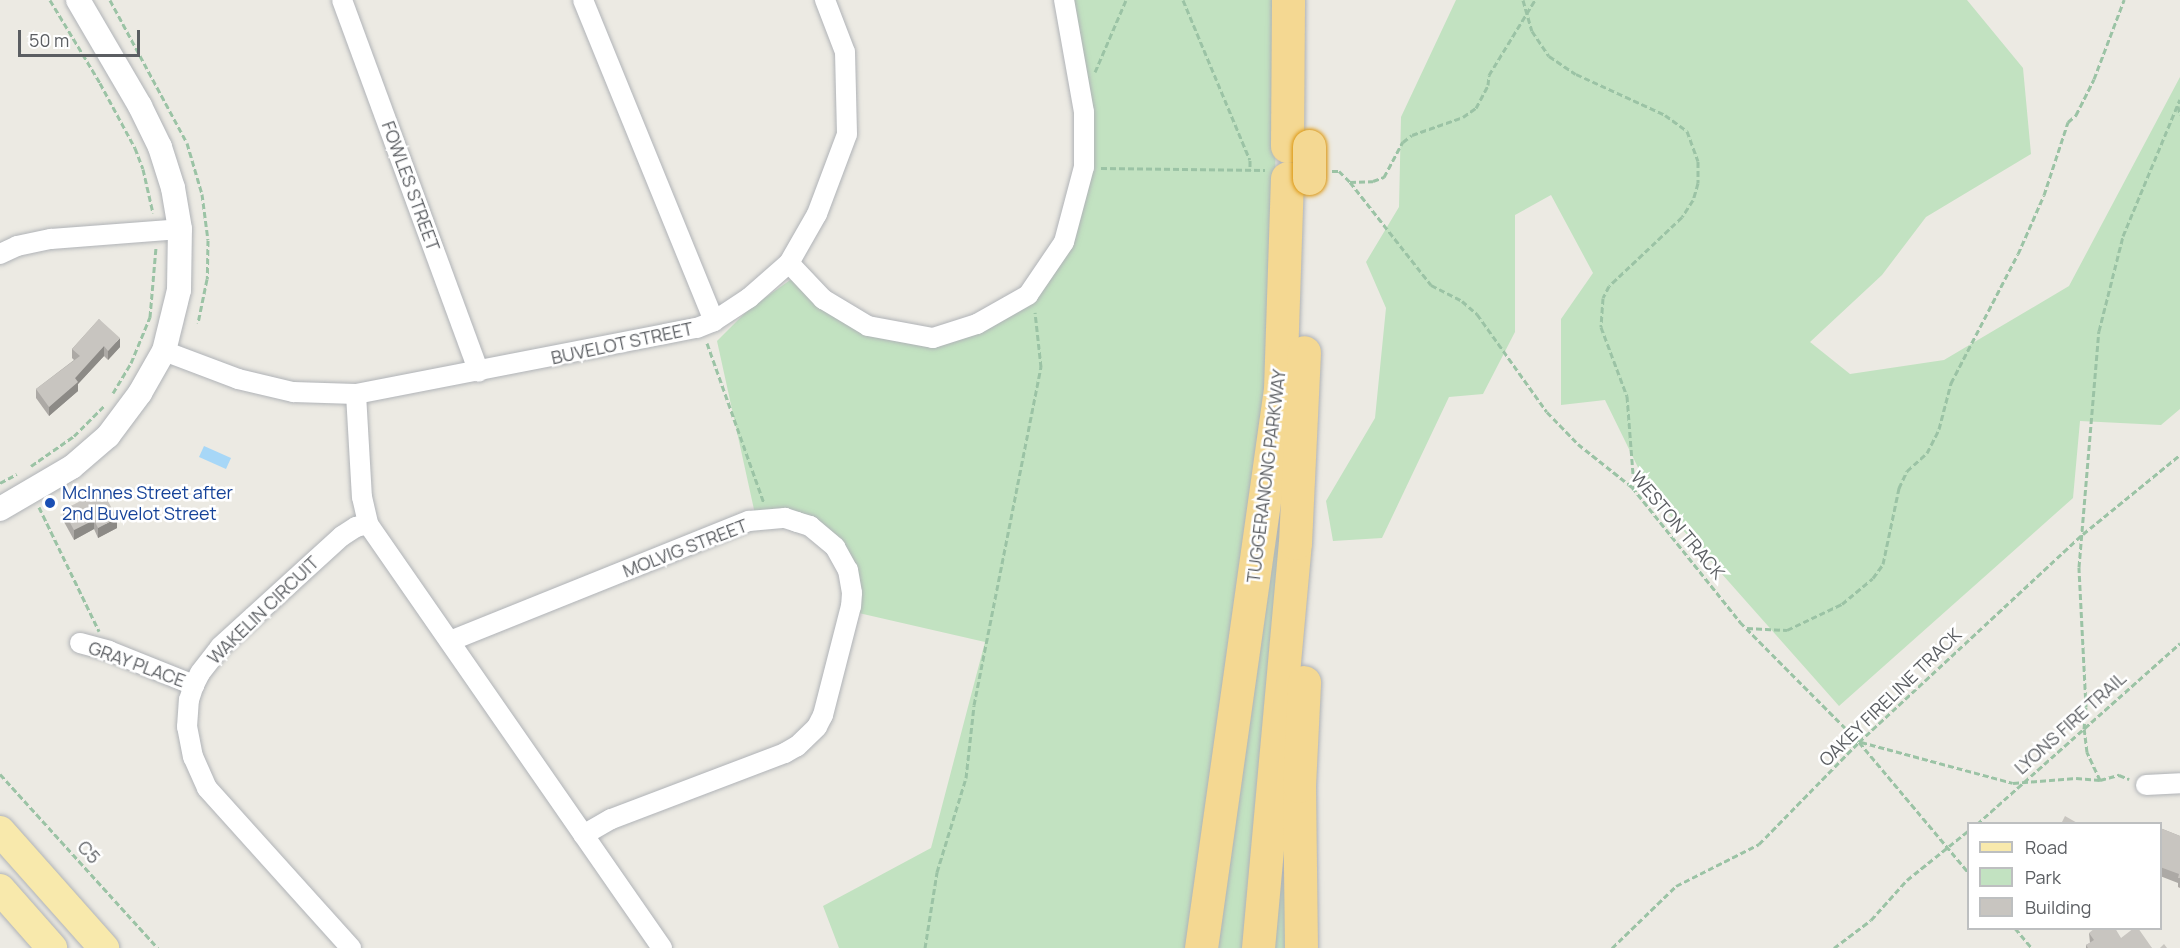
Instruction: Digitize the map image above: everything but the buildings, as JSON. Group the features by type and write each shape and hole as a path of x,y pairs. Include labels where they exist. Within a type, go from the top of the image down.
{"highway":[{"name":"TUGGERANONG PARKWAY","path":"1201,948 1280,389 1304,166 1288,0"},
{"name":"TUGGERANONG PARKWAY","path":"1258,948 1295,543 1302,399 1304,166 1309,0"},
{"path":"1301,948 1299,786 1310,544 1302,399"},
{"path":"1184,948 1251,590"}],"main road":[{"path":"4,838 104,948"},
{"path":"0,889 52,948"}],"street":[{"path":"0,509 72,467 108,436 140,393 164,351 179,290 180,229 173,188 160,147 140,106 78,0"},
{"name":"FOWLES STREET","path":"342,0 479,372"},
{"path":"583,0 705,324"},
{"name":"BUVELOT STREET","path":"164,351 238,379 293,392 356,394 479,372 705,324 749,298 789,263 817,214 847,134 845,52 825,0"},
{"path":"789,263 823,299 868,326 933,338 978,324 1028,296 1064,242 1084,167 1081,97 1064,0"},
{"path":"0,254 17,246 51,239 180,229"},
{"path":"356,394 362,496 369,524 662,948"},
{"name":"MOLVIG STREET","path":"450,641 749,521 770,519 797,522 823,535 842,558 851,581 851,606 818,727 797,746 785,753 612,819 583,835"},
{"name":"WAKELIN CIRCUIT","path":"351,948 207,788 198,773 188,743 188,713 194,686 200,673 220,646 342,536 356,527 369,524"},
{"name":"GRAY PLACE","path":"80,643 108,651 194,686"},
{"path":"2146,785 2180,783"}],"path":[{"path":"27,469 74,435 108,401 131,363 150,317 156,253 155,231 143,169 135,148 50,0"},
{"path":"1081,97 1097,67 1126,0"},
{"path":"1183,0 1250,160 1250,170"},
{"path":"1523,0 1532,31 1549,56 1576,74 1665,115 1687,131 1698,161 1698,183 1693,200 1682,217 1609,286 1603,298 1601,327 1627,396 1635,490"},
{"path":"1350,182 1373,181 1384,177 1403,142 1412,135 1463,117 1476,108 1488,85 1489,75 1535,0"},
{"path":"1746,628 1787,630 1842,604 1873,578 1883,564 1899,488 1907,471 1927,453 1939,429 1951,383 2018,254 2044,195 2068,122 2076,115 2094,79 2124,0"},
{"path":"2100,780 2087,752 2084,729 2086,707 2079,567 2098,331 2123,237 2180,99"},
{"path":"2177,104 2180,116"},
{"path":"1084,167 1250,170 1304,166"},
{"name":"WESTON TRACK","path":"1304,166 1350,182 1431,285 1462,301 1478,314 1547,412 1578,444 1635,490 1746,628 1859,742 1967,871"},
{"path":"925,948 937,872 966,778 974,705 1041,367 1032,290"},
{"path":"705,324 705,338 770,519"},
{"name":"OAKEY FIRELINE TRACK","path":"1612,948 1676,886 1759,844 1859,742 2083,534 2180,454"},
{"path":"0,483 18,474"},
{"path":"45,500 38,505 108,651"},
{"name":"LYONS FIRE TRAIL","path":"1979,822 2180,643"},
{"path":"1859,742 2013,783 2076,778 2100,780 2119,775 2146,785"},
{"name":"C5","path":"0,774 158,948"},
{"path":"1834,948 1871,920 1907,880 1967,832"},
{"path":"2017,930 2032,948"}],"green space":[{"path":"1072,0 1277,0 1273,399 1299,626 1293,948 839,948 823,906 931,848 985,642 850,611 839,551 809,515 755,514 717,341 748,310 793,278 820,303 933,341 1031,299 1088,168"},
{"path":"1456,0 1967,0 2023,68 2031,154 1926,217 1882,275 1810,342 1850,374 1944,360 2069,286 2180,77 2180,409 2161,425 2080,421 2073,498 1839,706 1651,494 1605,400 1561,405 1561,319 1593,273 1551,195 1515,215 1515,332 1483,394 1449,397 1382,538 1333,541 1326,501 1375,418 1386,308 1366,262 1399,207 1401,117"}],"water":[{"path":"204,446 231,458 226,469 199,457"}],"place":[{"name":"McInnes Street after 2nd Buvelot Street","path":"50,503"}]}
